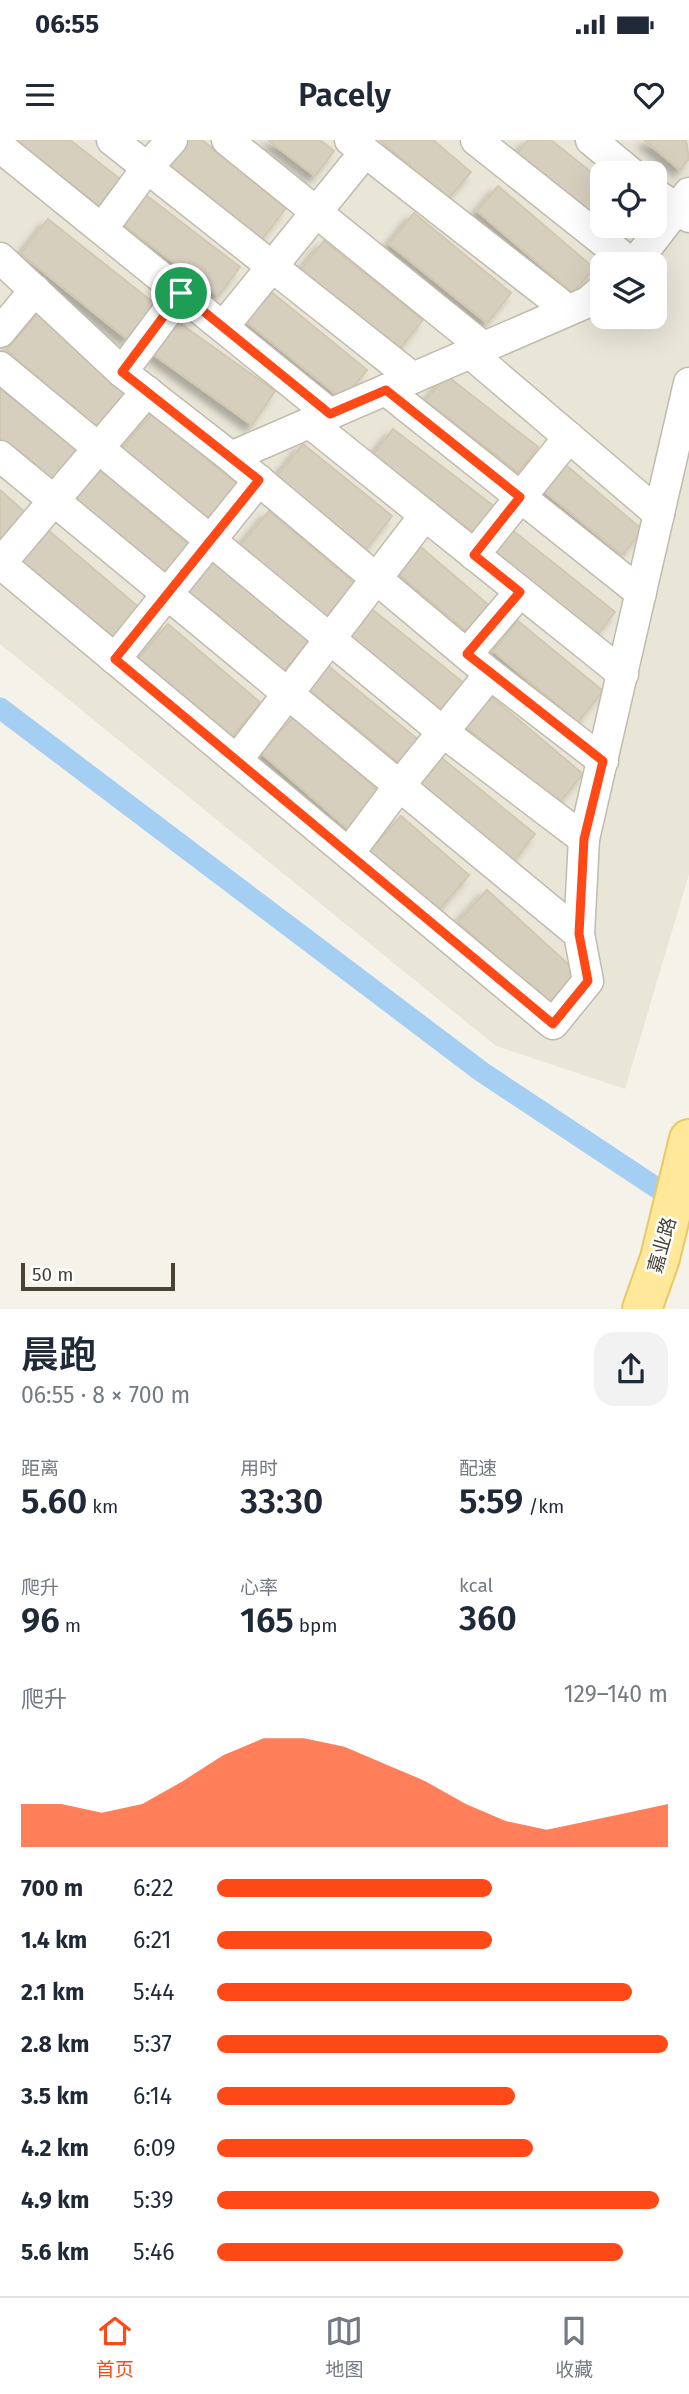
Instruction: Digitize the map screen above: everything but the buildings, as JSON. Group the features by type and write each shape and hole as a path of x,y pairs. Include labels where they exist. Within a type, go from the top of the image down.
{"main road":[{"name":"嘉业路","path":"642,1309 674,1272 687,1148"}],"street":[{"path":"112,140 273,268 520,497 641,593"},
{"path":"102,229 147,168 172,140"},
{"path":"227,140 316,212 477,350 569,438 659,514"},
{"path":"476,140 618,252"},
{"path":"591,140 616,161"},
{"path":"223,327 316,212 357,146 568,310"},
{"path":"0,147 223,327 425,515 623,674"},
{"path":"644,252 685,207 667,198"},
{"path":"0,258 122,372 231,457 490,674 603,761"},
{"path":"0,332 35,290"},
{"path":"122,372 181,293"},
{"path":"231,457 590,300"},
{"path":"0,367 96,448 330,636 443,732 584,839"},
{"path":"146,391 0,564 553,1024 588,981 579,934 584,839 689,383"},
{"path":"474,555 569,438"},
{"path":"0,456 288,690 398,786 579,934"},
{"path":"115,659 259,480"},
{"path":"237,760 288,690 425,515"},
{"path":"467,654 520,592"},
{"path":"349,853 398,786 490,674"}],"shaded area":[{"path":"0,140 689,140 689,874 625,1089 496,1046 0,644"}],"waterway":[{"path":"0,708 482,1072 681,1204"}],"route":[{"path":"181,293 330,414 386,390 520,497 474,555 520,592 467,654 603,761 584,839 579,934 588,981 553,1024 115,659 259,480 122,372 181,293"}]}
